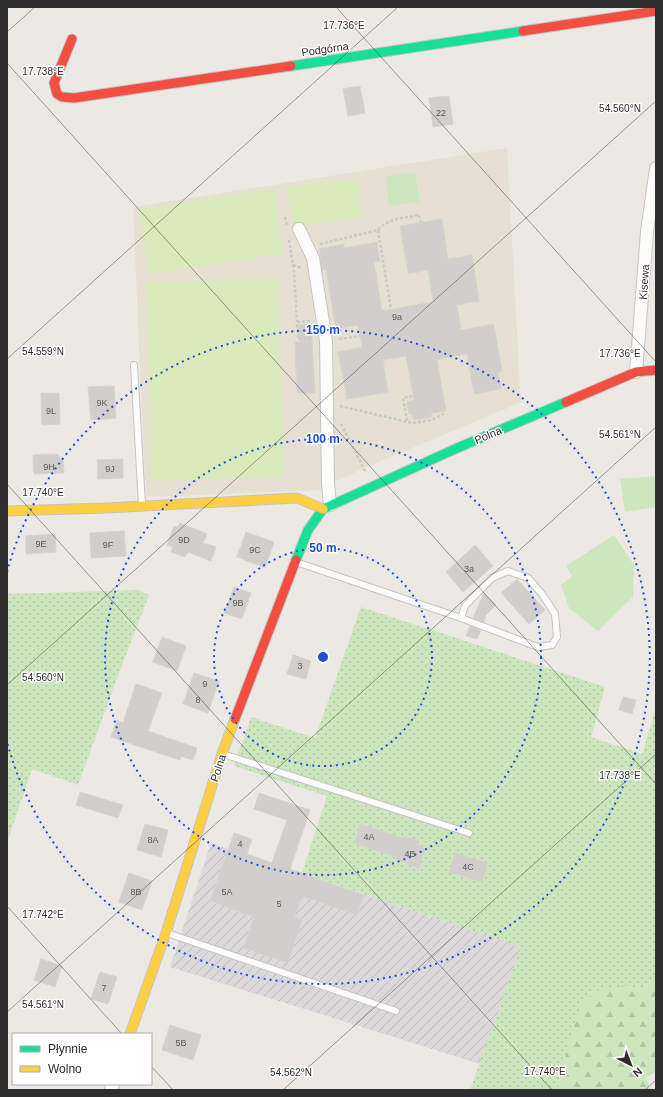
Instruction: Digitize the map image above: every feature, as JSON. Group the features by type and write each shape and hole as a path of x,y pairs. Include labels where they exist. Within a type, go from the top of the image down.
{"street":[{"name":"Podgórna","path":"72,39 54,83 57,94 62,97 82,97 656,11"},
{"name":"Kisewa","path":"636,372 647,232 656,168"},
{"path":"7,511 142,507 297,498 326,507 328,483 328,404 326,339 313,258 308,247 293,230"},
{"name":"Polna","path":"130,1033 166,932 222,754 308,530 326,507 455,449 636,372 656,370"}],"lane":[{"path":"134,365 142,507"},
{"path":"295,562 462,618 538,647 552,645 557,637 554,614 542,594 528,578 508,571 492,578 465,606 462,618"},
{"path":"222,754 469,833"},
{"path":"166,932 396,1011"}],"path":[{"path":"308,247 378,230 381,226 393,220 419,215 421,222"},
{"path":"285,218 293,230"},
{"path":"378,230 391,309"},
{"path":"288,238 294,271 298,339 326,339 360,336"},
{"path":"407,421 403,398 413,396"},
{"path":"328,404 412,423 432,420 445,413"},
{"path":"328,404 336,414 368,477"}],"shaded area":[{"path":"507,148 522,402 364,468 332,483 324,490 147,497 144,464 133,207"},
{"path":"211,843 522,947 480,1064 170,967"}],"green space":[{"path":"415,172 420,201 389,206 385,177"},
{"path":"357,178 362,217 293,227 287,188"},
{"path":"273,189 283,253 149,274 139,210"},
{"path":"278,278 284,477 153,481 146,283"},
{"path":"656,476 656,507 625,512 620,479"},
{"path":"614,535 634,565 633,597 598,631 569,608 561,585 572,576 566,566"},
{"path":"138,590 149,595 78,785 32,769 7,843 7,594"},
{"path":"361,607 605,687 591,737 642,754 656,708 656,975 644,990 625,986 569,1043 556,1090 470,1090 521,947 302,873 327,796 234,766 251,717 315,738"},
{"path":"656,975 656,1071 646,1078 651,1090 556,1090 581,1006 595,991 625,986 644,990"}],"building":[{"path":"360,86 365,113 348,116 343,89"},
{"path":"449,96 453,124 433,127 429,98"},
{"path":"442,219 448,259 472,255 479,301 457,305 461,330 494,324 502,371 498,372 501,389 474,394 467,354 437,359 446,411 431,413 432,417 414,420 412,414 409,414 407,402 414,400 406,356 383,360 388,392 347,399 338,352 362,347 358,325 336,329 326,269 322,270 319,249 344,244 344,248 377,242 380,261 374,262 382,311 433,302 428,270 408,274 400,226"},
{"path":"311,324 315,393 297,393 295,342 300,342 299,325"},
{"path":"114,386 116,418 91,420 88,387"},
{"path":"41,393 59,393 60,424 42,425"},
{"path":"57,454 63,461 64,473 34,474 33,455"},
{"path":"123,459 123,478 98,479 97,460"},
{"path":"180,523 207,534 203,543 216,547 211,561 188,552 185,557 171,552 173,547 167,545 174,526 178,527"},
{"path":"124,531 126,556 91,558 90,533"},
{"path":"246,532 274,542 265,568 237,557"},
{"path":"55,534 56,552 26,554 26,536"},
{"path":"475,545 493,566 463,592 446,572"},
{"path":"517,579 545,610 529,624 501,593"},
{"path":"234,587 251,593 242,619 224,613"},
{"path":"484,593 496,605 486,615 484,622 473,618"},
{"path":"470,626 481,630 477,639 466,636"},
{"path":"162,637 186,646 177,671 153,662"},
{"path":"293,655 311,661 306,679 287,674"},
{"path":"194,673 219,681 208,713 183,704"},
{"path":"136,684 162,693 148,731 197,748 193,760 181,756 180,760 111,737 117,720 123,723"},
{"path":"623,697 636,700 632,714 619,710"},
{"path":"80,792 123,805 118,818 76,805"},
{"path":"259,793 310,810 290,869 363,895 357,915 302,896 294,917 302,920 288,963 244,948 254,917 210,901 234,833 252,839 247,854 272,863 287,820 254,809"},
{"path":"145,824 168,830 161,857 137,850"},
{"path":"361,824 403,838 403,836 418,841 417,844 425,848 419,868 395,859 396,857 354,843"},
{"path":"455,853 488,863 482,882 449,872"},
{"path":"129,873 152,881 142,910 119,902"},
{"path":"41,959 62,966 55,987 34,980"},
{"path":"100,972 117,977 108,1004 91,999"},
{"path":"170,1025 201,1035 193,1060 162,1050"}],"traffic: fast":[{"path":"291,66 523,31"},
{"path":"296,560 308,530 323,509 455,449 566,402"}],"traffic: slow":[{"path":"7,511 106,508 297,498 323,509"},
{"path":"130,1033 166,933 222,754 235,719"}],"traffic: jam":[{"path":"523,31 656,11"},
{"path":"72,39 54,83 57,94 62,97 74,98 291,66"},
{"path":"566,402 636,372 656,370"},
{"path":"235,719 296,560"}]}
